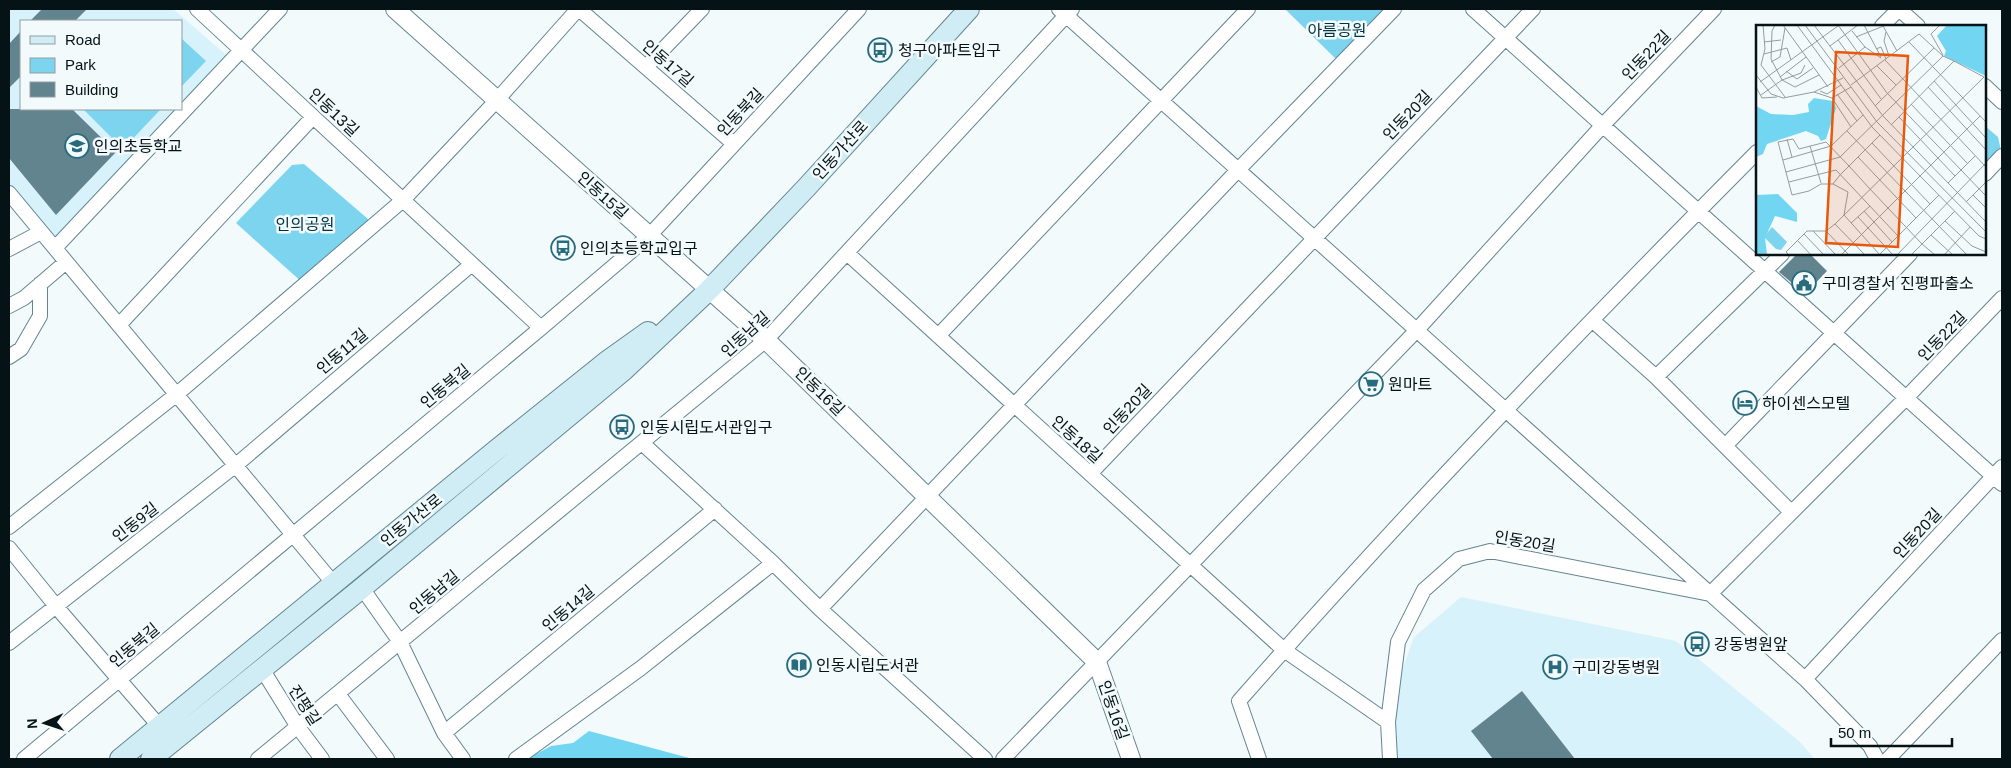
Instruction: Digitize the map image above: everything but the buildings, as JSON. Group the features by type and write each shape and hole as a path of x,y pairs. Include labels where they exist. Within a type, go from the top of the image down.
{"main road":[{"name":"인동가산로","path":"152,759 362,588 624,370 709,290 806,188 969,9"},
{"name":"인동가산로","path":"120,759 606,362 709,290"}],"street":[{"name":"인동13길","path":"197,9 541,328"},
{"path":"55,248 280,9"},
{"name":"인동15길","path":"394,9 709,290"},
{"path":"9,527 177,394 403,200 579,9"},
{"name":"인동17길","path":"579,9 734,144"},
{"path":"646,67 702,9"},
{"name":"인동북길","path":"24,759 649,236 859,9"},
{"path":"938,336 1248,9"},
{"path":"820,609 1394,9"},
{"path":"1473,9 1906,398 1999,476"},
{"path":"1506,38 1533,9"},
{"name":"인동22길","path":"1602,125 1714,9"},
{"path":"1883,25 1899,9 1917,25"},
{"path":"1066,11 1161,101 1805,680 1870,746 1877,759"},
{"name":"인동남길","path":"258,759 766,340 1066,11"},
{"name":"인동20길","path":"1090,474 1313,238 1506,38"},
{"path":"1986,87 2002,102"},
{"path":"119,325 313,117"},
{"path":"1191,566 1416,331 1602,125"},
{"path":"1259,759 1239,701 1505,411 1756,153"},
{"path":"1986,173 2002,156"},
{"path":"11,200 55,248 334,584"},
{"path":"9,249 41,232"},
{"name":"인동18길","path":"847,253 1284,650 1388,722"},
{"path":"1656,378 1781,255"},
{"path":"1725,446 1909,255"},
{"path":"9,306 24,298 66,262"},
{"name":"인동11길","path":"236,465 472,264"},
{"path":"9,357 21,349 40,316 40,284"},
{"name":"인동16길","path":"709,290 766,340 928,495 1098,662 1131,759"},
{"name":"인동22길","path":"1906,398 2002,298"},
{"path":"1592,320 1656,378 1792,512"},
{"path":"1710,594 1906,398"},
{"path":"642,442 820,609 985,759"},
{"name":"인동9길","path":"9,643 236,465"},
{"name":"인동20길","path":"1805,680 1999,476"},
{"name":"인동14길","path":"444,734 715,510"},
{"path":"9,548 160,727"},
{"name":"인동20길","path":"1388,722 1398,642 1424,590 1459,559 1490,551 1710,594"},
{"path":"516,759 641,668 773,563"},
{"name":"인동16길","path":"1003,759 1191,566"},
{"path":"362,588 400,642 444,734 464,759"},
{"path":"1888,759 2002,640"},
{"name":"진평길","path":"262,669 298,727 322,759"},
{"path":"338,694 387,759"},
{"path":"1388,722 1390,759"}],"shaded area":[{"name":"인의초등학교","path":"9,9 173,9 231,59 182,109 182,20 20,20 20,110 181,110 54,240 9,184"},
{"name":"구미강동병원","path":"1461,597 1676,641 1799,741 1815,759 1395,759 1394,693 1414,637"},
{"path":"589,731 693,759 527,759 551,746 573,743"}],"green space":[{"name":"아름공원","path":"1285,9 1391,9 1337,60"},
{"path":"182,39 206,61 182,86"},
{"path":"84,110 160,110 123,149"},
{"path":"1986,127 1998,137 2001,151 1986,166"},
{"name":"인의공원","path":"304,164 368,219 374,227 304,284 236,223 292,165"}],"place":[{"name":"청구아파트입구","path":"880,50"},
{"name":"인의초등학교","path":"77,146"},
{"name":"인의초등학교입구","path":"563,248"},
{"name":"구미경찰서 진평파출소","path":"1804,283"},
{"name":"원마트","path":"1371,384"},
{"name":"하이센스모텔","path":"1745,403"},
{"name":"인동시립도서관입구","path":"622,427"},
{"name":"강동병원앞","path":"1697,644"},
{"name":"인동시립도서관","path":"799,665"},
{"name":"구미강동병원","path":"1555,667"}]}
